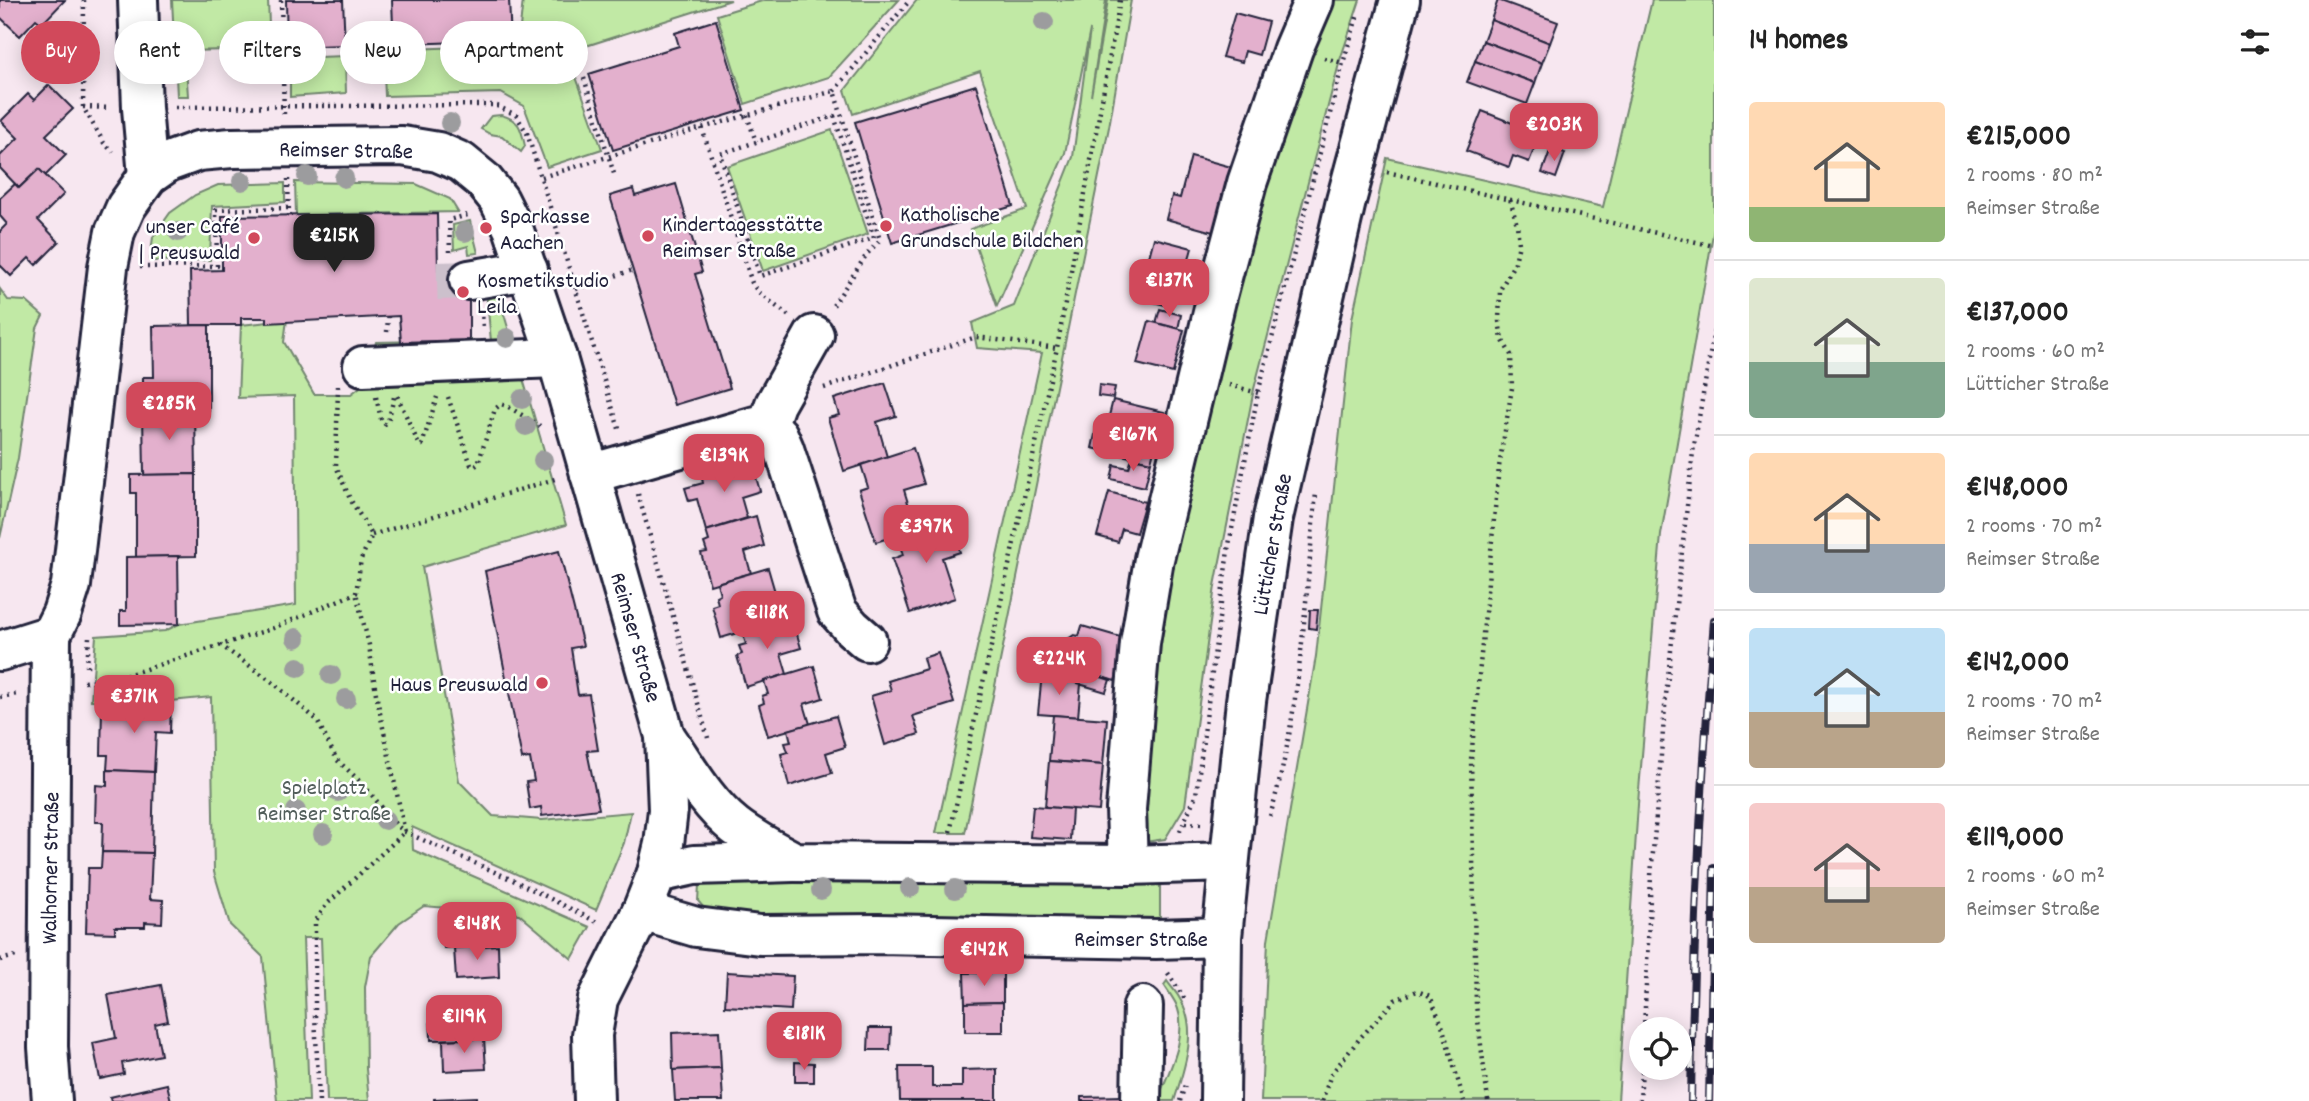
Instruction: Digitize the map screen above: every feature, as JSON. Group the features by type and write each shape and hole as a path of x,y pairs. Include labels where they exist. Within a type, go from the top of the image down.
{"street":[{"path":"138,0 142,108 148,176"},
{"path":"1128,864 1126,809 1134,713 1140,643 1154,559 1247,183 1289,61 1314,0"},
{"name":"Lütticher Straße","path":"1220,1101 1222,937 1248,688 1273,518 1340,225 1400,0"},
{"name":"Reimser Straße","path":"51,635 71,585 106,280 113,244 125,207 148,176 168,162 198,151 291,167 402,146 438,152 461,162 483,180 499,201 513,228 557,358 576,475 665,736 668,810 664,844 657,873 642,911 598,999 592,1035 594,1101"},
{"path":"469,280 528,270"},
{"path":"576,475 629,463 756,426 771,415 814,335"},
{"path":"359,373 557,358"},
{"path":"771,415 837,611 867,641"},
{"path":"0,651 51,635"},
{"name":"Walhorner Straße","path":"51,635 48,1020 52,1101"},
{"name":"Reimser Straße","path":"665,736 718,809 733,824 795,862"},
{"name":"Reimser Straße","path":"657,873 694,865 795,862 1128,864 1231,843"},
{"name":"Reimser Straße","path":"642,911 696,927 760,935 878,934 1168,939 1222,937"},
{"path":"1140,1101 1143,1006"}],"path":[{"path":"84,0 83,107 104,144 124,162 148,176"},
{"path":"281,0 281,21"},
{"path":"710,745 629,463 542,177 834,91 910,0"},
{"path":"942,863 1057,348 1121,0"},
{"path":"284,84 291,167"},
{"path":"586,84 615,177"},
{"path":"702,128 752,283 758,292 814,335 867,254 880,240 834,91"},
{"path":"747,116 756,142"},
{"path":"834,116 874,238 863,242 760,276 720,154 834,116"},
{"path":"1378,170 1714,246"},
{"path":"1488,1101 1476,1005 1471,758 1498,480 1512,388 1511,355 1502,339 1500,321 1500,290 1515,262 1519,244 1510,199"},
{"path":"464,205 476,225"},
{"path":"139,267 217,266 216,210 289,208"},
{"path":"449,220 471,214"},
{"path":"863,242 867,254"},
{"path":"138,280 142,256"},
{"path":"576,289 633,270"},
{"path":"372,536 350,499 337,466 338,386 350,386 359,373 367,333 388,332 388,316"},
{"path":"1645,1017 1651,876 1666,695 1693,452 1714,331"},
{"path":"771,415 976,337 1057,348"},
{"path":"359,373 372,390 385,424 397,395 419,445 425,440 443,390 474,467 478,464 495,410 500,404 549,431"},
{"path":"405,832 376,694 369,645 356,593 361,559 372,536 576,475"},
{"path":"1185,823 1231,843 1270,816 1283,772 1298,673 1317,486"},
{"path":"90,628 86,681 127,675 271,629 356,593"},
{"path":"219,645 270,680 317,720 337,760 363,784 396,825 405,832 597,921"},
{"path":"320,1101 315,1014 315,922 326,905 405,832"},
{"path":"1168,939 1166,970 1187,1005"},
{"path":"1322,1101 1331,1074 1361,1037 1395,1000 1417,991 1430,996 1442,1025 1464,1101"},
{"path":"1640,1101 1641,1080"},
{"path":"1180,1101 1185,1082"}],"green space":[{"path":"172,0 268,0 269,21 219,21 219,50 205,51 205,21 173,21"},
{"path":"523,0 731,0 588,45 588,21 521,21"},
{"path":"765,0 899,0 829,77 745,104 717,15"},
{"path":"917,0 1106,0 1091,96 1108,0 1131,0 1109,127 965,833 936,833 1042,353 977,348 972,323 1014,306 1073,157 1090,30 1065,153 997,306 970,229 1027,209 980,71 853,114 845,90"},
{"path":"1317,0 1360,0 1340,60 1254,389 1215,586 1185,806 1165,839 1138,843 1161,560"},
{"path":"1652,0 1714,0 1714,228 1661,535 1639,790 1618,1101 1261,1101 1268,940 1316,656 1352,319 1387,158 1603,207"},
{"path":"426,48 440,48 440,84 579,84 602,149 547,167 524,106 501,93 385,96 384,84 426,84"},
{"path":"340,56 340,84 346,84 346,93 290,97 290,84 326,84 326,57"},
{"path":"176,84 187,84 188,96 177,96"},
{"path":"501,115 512,119 519,126 525,146 521,152 502,136 481,129 491,116"},
{"path":"832,130 868,234 763,271 727,166"},
{"path":"295,182 416,184 450,199 458,212 296,215"},
{"path":"285,183 285,202 212,206 210,260 150,261 153,237 170,213 195,195 218,185"},
{"path":"470,221 478,253 469,254 468,246 454,250 453,225"},
{"name":"Spielplatz Reimser Straße","path":"496,287 566,525 422,567 459,781 493,816 542,820 631,812 624,843 596,910 412,827 413,850 590,927 572,959 519,914 424,906 399,923 371,956 365,987 369,1101 327,1101 321,938 303,938 309,1101 277,1101 263,957 230,925 214,872 211,697 171,701 91,700 96,636 165,631 179,624 296,605 294,396 238,398 241,325 287,320 284,342 314,394 351,394 364,384 376,342 491,341 486,290"},
{"path":"0,289 8,300 26,301 43,316 37,328 18,458 0,538"},
{"path":"711,874 1160,880 1160,926 759,922 708,913 698,901 699,885"},
{"path":"1167,981 1186,1011 1188,1050 1174,1101 1157,1101 1179,1041 1180,1016 1164,985"}],"building":[{"path":"0,0 65,0 45,21 21,21 20,36 0,17"},
{"path":"286,0 343,0 344,21 340,21 340,45 326,46 326,21 286,21"},
{"path":"392,0 509,0 510,21 440,21 440,43 426,43 426,21 393,21"},
{"path":"1498,0 1558,22 1550,43 1491,20"},
{"path":"1235,13 1268,22 1259,55 1245,51 1242,62 1222,57"},
{"path":"716,20 744,110 613,150 589,74 679,46 675,33"},
{"path":"1491,20 1550,43 1542,63 1483,41"},
{"path":"1483,41 1542,63 1535,83 1475,61"},
{"path":"1475,61 1535,83 1527,104 1467,82"},
{"path":"49,85 73,109 46,135 66,155 45,176 39,169 19,188 0,168 0,156 18,138 1,121 28,94 34,100"},
{"path":"976,85 1013,206 892,243 855,122"},
{"path":"1482,111 1540,134 1529,162 1513,156 1509,167 1466,151"},
{"path":"1551,148 1565,153 1556,178 1542,173"},
{"path":"1191,156 1231,167 1213,232 1166,219 1172,196 1180,198"},
{"path":"39,169 64,194 38,220 59,242 36,265 29,258 11,276 0,265 0,231 7,224 0,216 0,198 15,184 19,188"},
{"path":"676,184 702,272 695,274 730,388 674,405 610,196 633,189 635,196"},
{"path":"437,214 438,272 469,272 469,340 401,342 399,316 267,323 267,318 241,318 241,325 191,325 190,271 222,270 222,216"},
{"path":"1154,238 1192,248 1179,296 1168,293 1165,305 1138,298"},
{"path":"1160,309 1181,315 1178,329 1156,323"},
{"path":"1149,321 1184,330 1173,373 1137,364"},
{"path":"209,325 209,410 143,411 143,377 154,377 153,326"},
{"path":"885,383 896,416 877,422 887,457 844,471 828,418 839,415 834,399"},
{"path":"1099,385 1115,387 1113,398 1098,396"},
{"path":"1113,400 1164,412 1151,462 1092,448 1097,426 1106,428"},
{"path":"195,410 196,474 144,475 143,411"},
{"path":"913,448 924,484 904,490 916,529 876,542 859,490 868,487 861,465"},
{"path":"1132,458 1151,462 1145,487 1111,479 1114,465 1129,468"},
{"path":"751,460 760,491 741,497 747,518 706,531 697,499 689,501 685,488 703,483 701,474"},
{"path":"196,474 196,556 136,557 136,493 131,493 131,475"},
{"path":"1109,492 1145,502 1136,533 1122,529 1118,542 1097,536"},
{"path":"756,516 764,546 745,552 751,573 710,585 701,553 707,552 704,543 709,541 706,531"},
{"path":"949,519 960,552 942,558 955,598 910,613 892,559 903,555 897,536"},
{"name":"Haus Preuswald","path":"559,551 583,646 571,648 578,695 589,694 598,750 587,751 599,809 542,816 541,807 530,809 526,782 534,781 530,758 522,759 485,571"},
{"path":"178,556 179,624 120,625 120,611 126,611 126,557"},
{"path":"768,568 777,599 758,605 764,625 721,638 712,606 718,604 716,596 720,594 717,583"},
{"path":"1310,610 1318,610 1316,629 1309,628"},
{"path":"792,617 801,648 781,654 787,674 746,687 737,656 742,654 739,646 746,644 742,632"},
{"path":"1082,626 1127,639 1115,681 1071,668 1073,661 1068,659 1064,652 1068,639 1074,635 1079,636"},
{"path":"938,653 954,703 913,716 919,734 885,745 871,696 891,690 888,681 926,669 923,658"},
{"path":"1060,663 1110,680 1106,692 1056,677"},
{"path":"814,666 823,698 804,704 810,724 768,736 759,705 764,703 762,696 768,694 764,681"},
{"path":"1042,673 1081,684 1078,717 1038,714"},
{"path":"140,700 171,701 170,733 156,732 154,772 107,770 108,755 101,755 102,708 139,710"},
{"path":"1053,715 1107,719 1103,765 1049,761"},
{"path":"836,716 845,747 826,753 832,773 789,786 781,754 788,752 785,743 791,742 788,730"},
{"path":"1049,761 1103,765 1099,811 1045,807"},
{"path":"107,770 154,772 152,853 102,852 103,822 95,822 96,785 107,786"},
{"path":"1033,806 1072,809 1070,840 1030,837"},
{"path":"102,852 152,853 150,899 163,900 162,923 145,922 145,927 115,927 115,933 86,932 88,868 101,868"},
{"path":"485,916 487,946 444,948 442,918"},
{"path":"498,945 499,977 456,980 454,948"},
{"path":"727,972 793,976 791,1010 725,1006"},
{"path":"964,973 1003,973 1003,1002 965,1003"},
{"path":"161,985 168,1021 155,1024 161,1055 122,1063 124,1074 100,1079 93,1043 116,1038 108,995"},
{"path":"1003,1002 1003,1032 965,1032 965,1003"},
{"path":"470,1006 472,1039 431,1040 430,1008"},
{"path":"869,1028 891,1028 890,1050 868,1050"},
{"path":"719,1031 721,1068 673,1070 672,1033"},
{"path":"484,1038 486,1069 444,1071 443,1040"},
{"path":"795,1062 814,1063 814,1082 795,1082"},
{"path":"899,1067 932,1067 932,1087 962,1087 962,1070 997,1069 997,1101 900,1101"},
{"path":"721,1068 723,1101 675,1101 673,1070"},
{"path":"167,1084 171,1101 111,1101 110,1097"},
{"path":"1123,1096 1123,1101 1081,1101 1081,1097"},
{"path":"477,1097 477,1101 434,1101 434,1099"}],"tunnel":[{"path":"437,281 469,280"}],"railway":[{"path":"1691,1101 1698,860 1714,620"},
{"path":"1709,1101 1714,868"}],"place":[{"name":"Katholische Grundschule Bildchen","path":"886,226"},
{"name":"Sparkasse Aachen","path":"486,228"},
{"name":"Kindertagesstätte Reimser Straße","path":"648,236"},
{"name":"unser Café | Preuswald","path":"254,238"},
{"name":"Kosmetikstudio Leila","path":"463,292"},
{"name":"Haus Preuswald","path":"542,683"}]}
